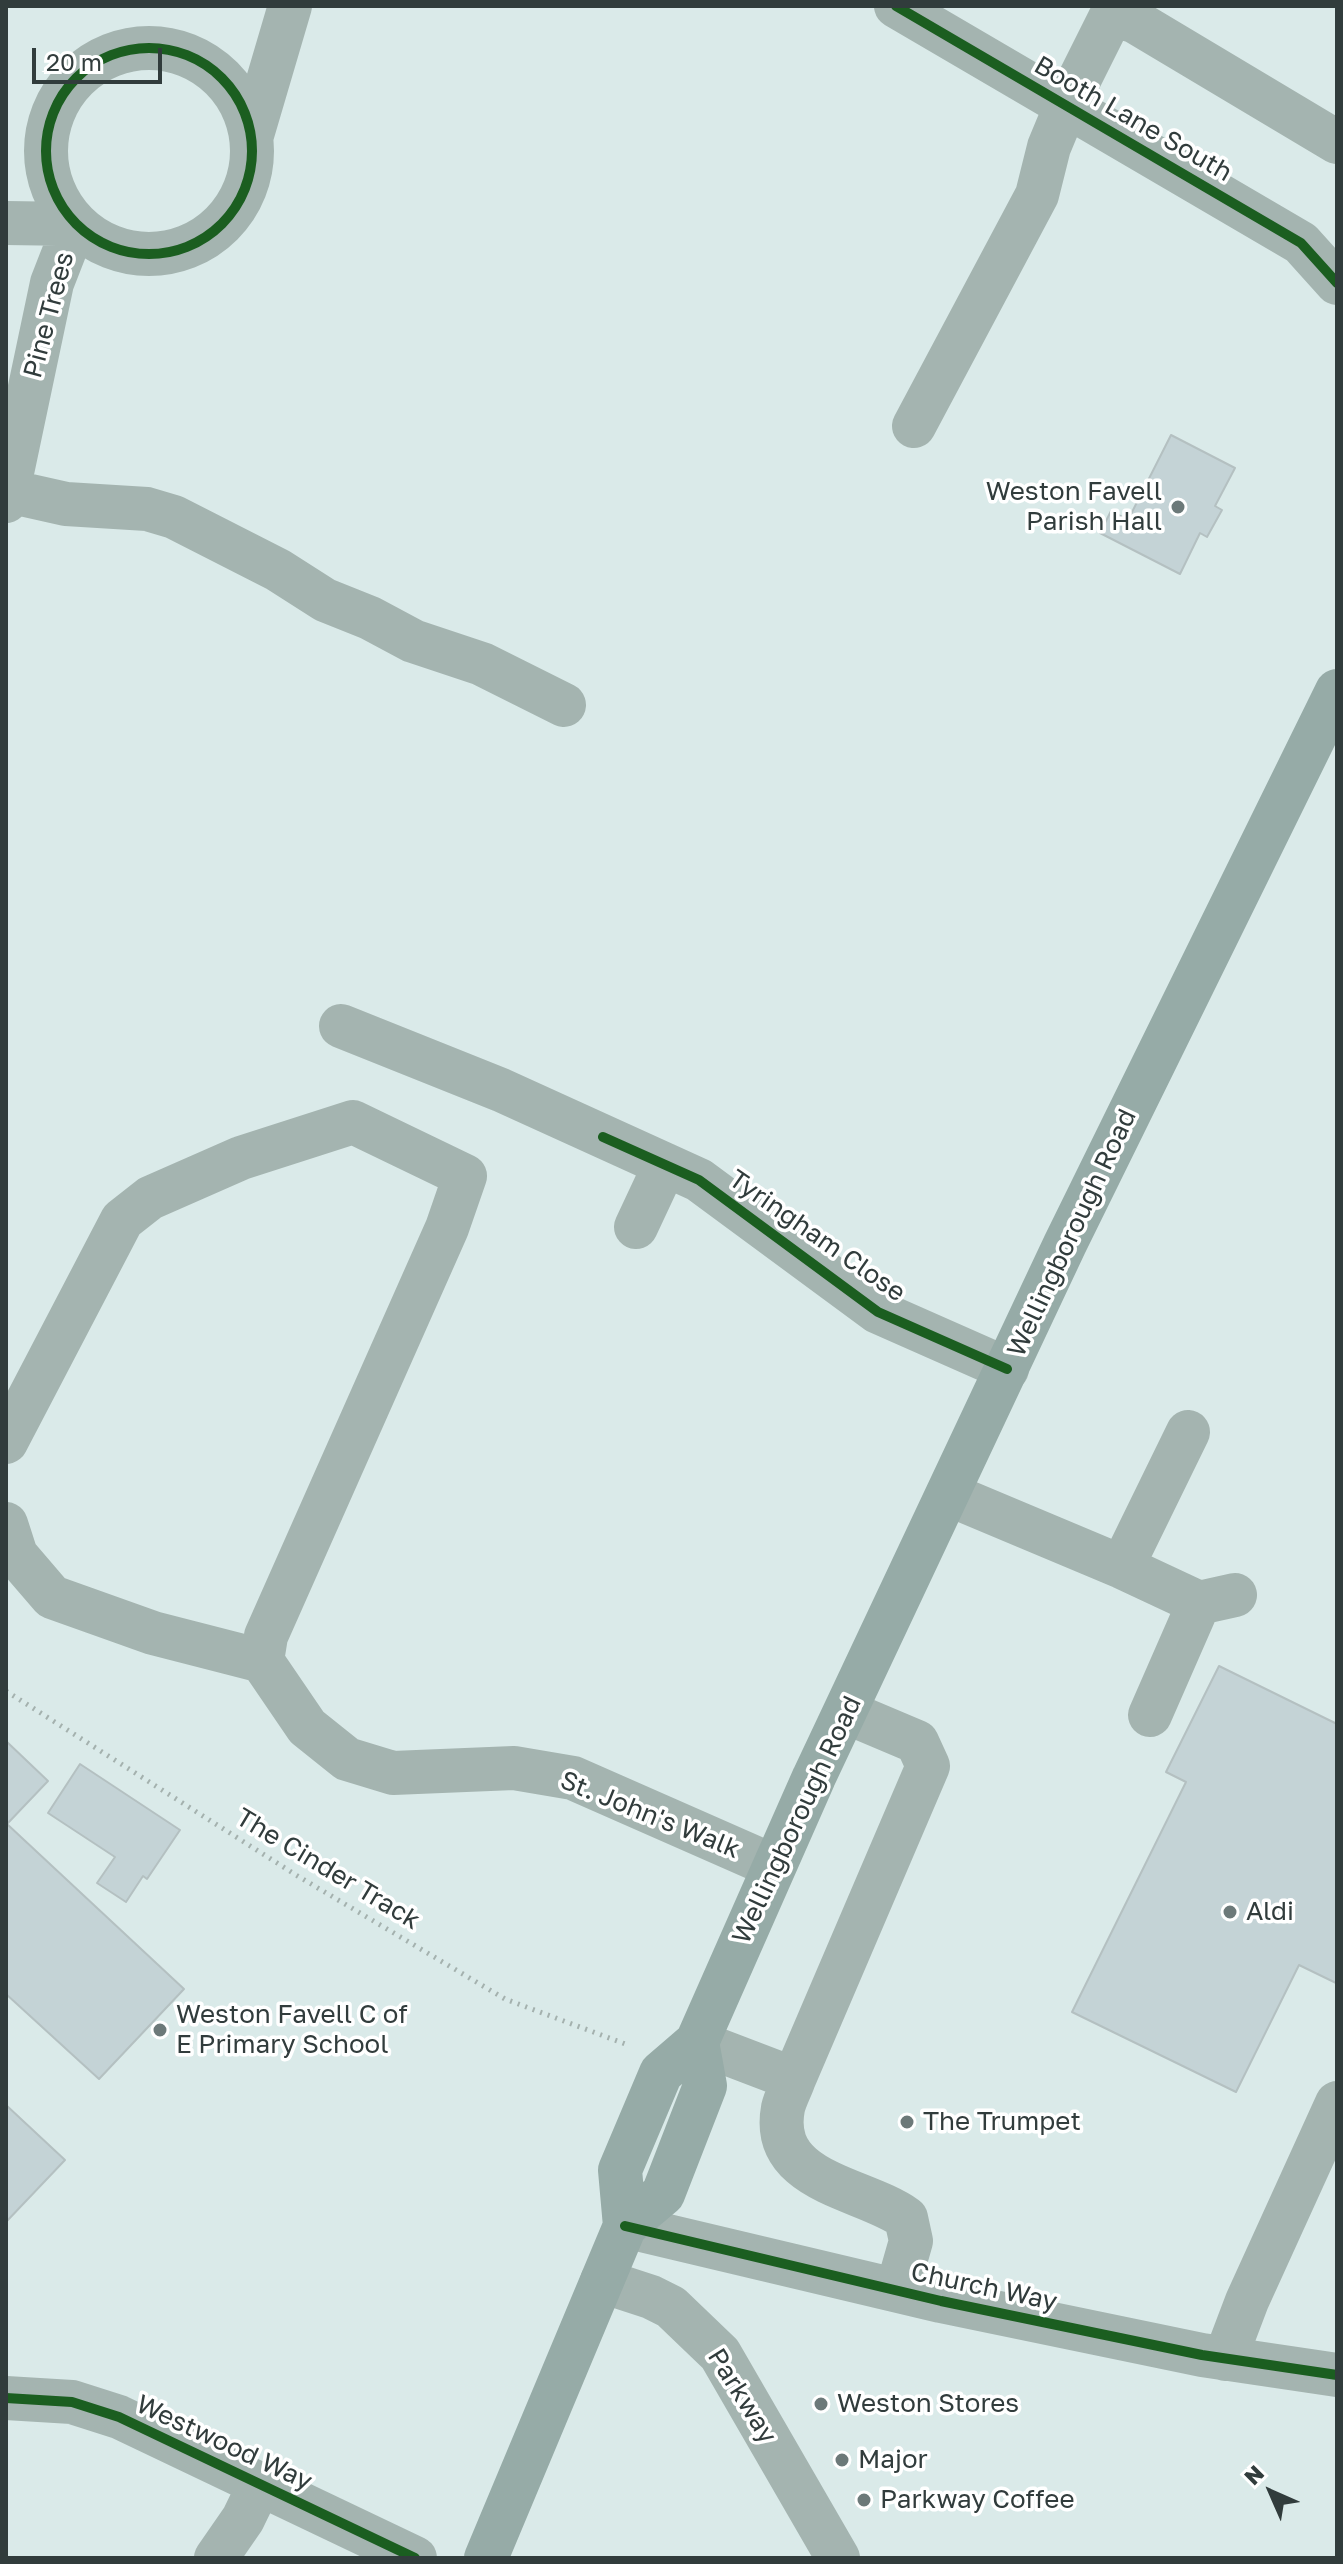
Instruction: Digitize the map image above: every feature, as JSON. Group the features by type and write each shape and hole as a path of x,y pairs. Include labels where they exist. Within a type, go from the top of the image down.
{"main road":[{"name":"Wellingborough Road","path":"697,2042 773,1866 1082,1209 1337,691"},
{"path":"486,2558 625,2226 663,2194 705,2086 697,2042"}],"street":[{"path":"252,135 290,6"},
{"name":"Booth Lane South","path":"896,6 1066,106 1319,245 1337,283"},
{"path":"914,426 1037,195 1049,147 1066,106 1114,10 1337,142"},
{"path":"154,47 181,52 212,69 232,89 252,135 252,157 239,201 217,229 195,243 161,254 121,250 88,235 75,224 52,187 46,163 48,127 61,96 85,69 118,52 154,47"},
{"path":"6,223 75,224"},
{"name":"Pine Trees","path":"7,496 52,283 75,224"},
{"path":"7,496 66,504 147,509 174,517 278,570 325,600 370,618 413,641 482,664 564,705"},
{"name":"Tyringham Close","path":"341,1026 501,1090 699,1180 878,1312 1007,1369"},
{"path":"6,1442 122,1220 150,1198 241,1158 353,1122 465,1176 447,1228 264,1649 153,1633 52,1597 16,1555 6,1524"},
{"path":"636,1227 665,1165"},
{"path":"1122,1567 1188,1432"},
{"path":"948,1494 1122,1567 1217,1599 1150,1715"},
{"name":"St. John's Walk","path":"264,1649 307,1727 347,1759 393,1773 514,1768 573,1778 773,1866"},
{"path":"846,1712 917,1742 928,1766 794,2079 784,2108 782,2131 794,2158 814,2177 889,2205 906,2218 911,2241 897,2290"},
{"path":"697,2042 794,2079"},
{"path":"1225,2359 1247,2301 1337,2103"},
{"name":"Church Way","path":"625,2226 897,2290 1225,2359 1337,2375"},
{"name":"Parkway","path":"602,2281 671,2307 720,2354 838,2558"},
{"name":"Westwood Way","path":"6,2398 72,2402 119,2417 415,2558"},
{"path":"216,2558 243,2519 260,2484"}],"building":[{"path":"1171,435 1235,468 1215,506 1222,510 1207,537 1200,533 1180,574 1100,533 1111,511 1128,520"},
{"path":"1219,1666 1337,1724 1337,1981 1299,1965 1236,2092 1072,2012 1186,1782 1166,1772"},
{"path":"6,1741 48,1781 7,1824 184,1989 99,2079 6,1994"},
{"path":"80,1764 180,1830 147,1879 143,1876 126,1902 97,1883 115,1857 48,1813"},
{"path":"6,2105 65,2160 6,2222"}],"cycle path":[{"path":"896,6 1301,243 1337,283"},
{"path":"149,48 188,56 222,78 244,112 252,151 244,190 222,224 188,246 149,254 110,246 76,224 54,190 46,151 54,112 76,78 110,56 149,48"},
{"path":"603,1137 699,1180 878,1312 1007,1369"},
{"path":"625,2226 941,2301 1202,2355 1337,2375"},
{"path":"6,2398 72,2402 119,2417 415,2558"}],"place":[{"name":"Weston Favell Parish Hall","path":"1178,507"},
{"name":"Aldi","path":"1230,1912"},
{"name":"Weston Favell C of E Primary School","path":"160,2030"},
{"name":"The Trumpet","path":"907,2122"},
{"name":"Weston Stores","path":"821,2404"},
{"name":"Major","path":"842,2460"},
{"name":"Parkway Coffee","path":"864,2500"}]}
